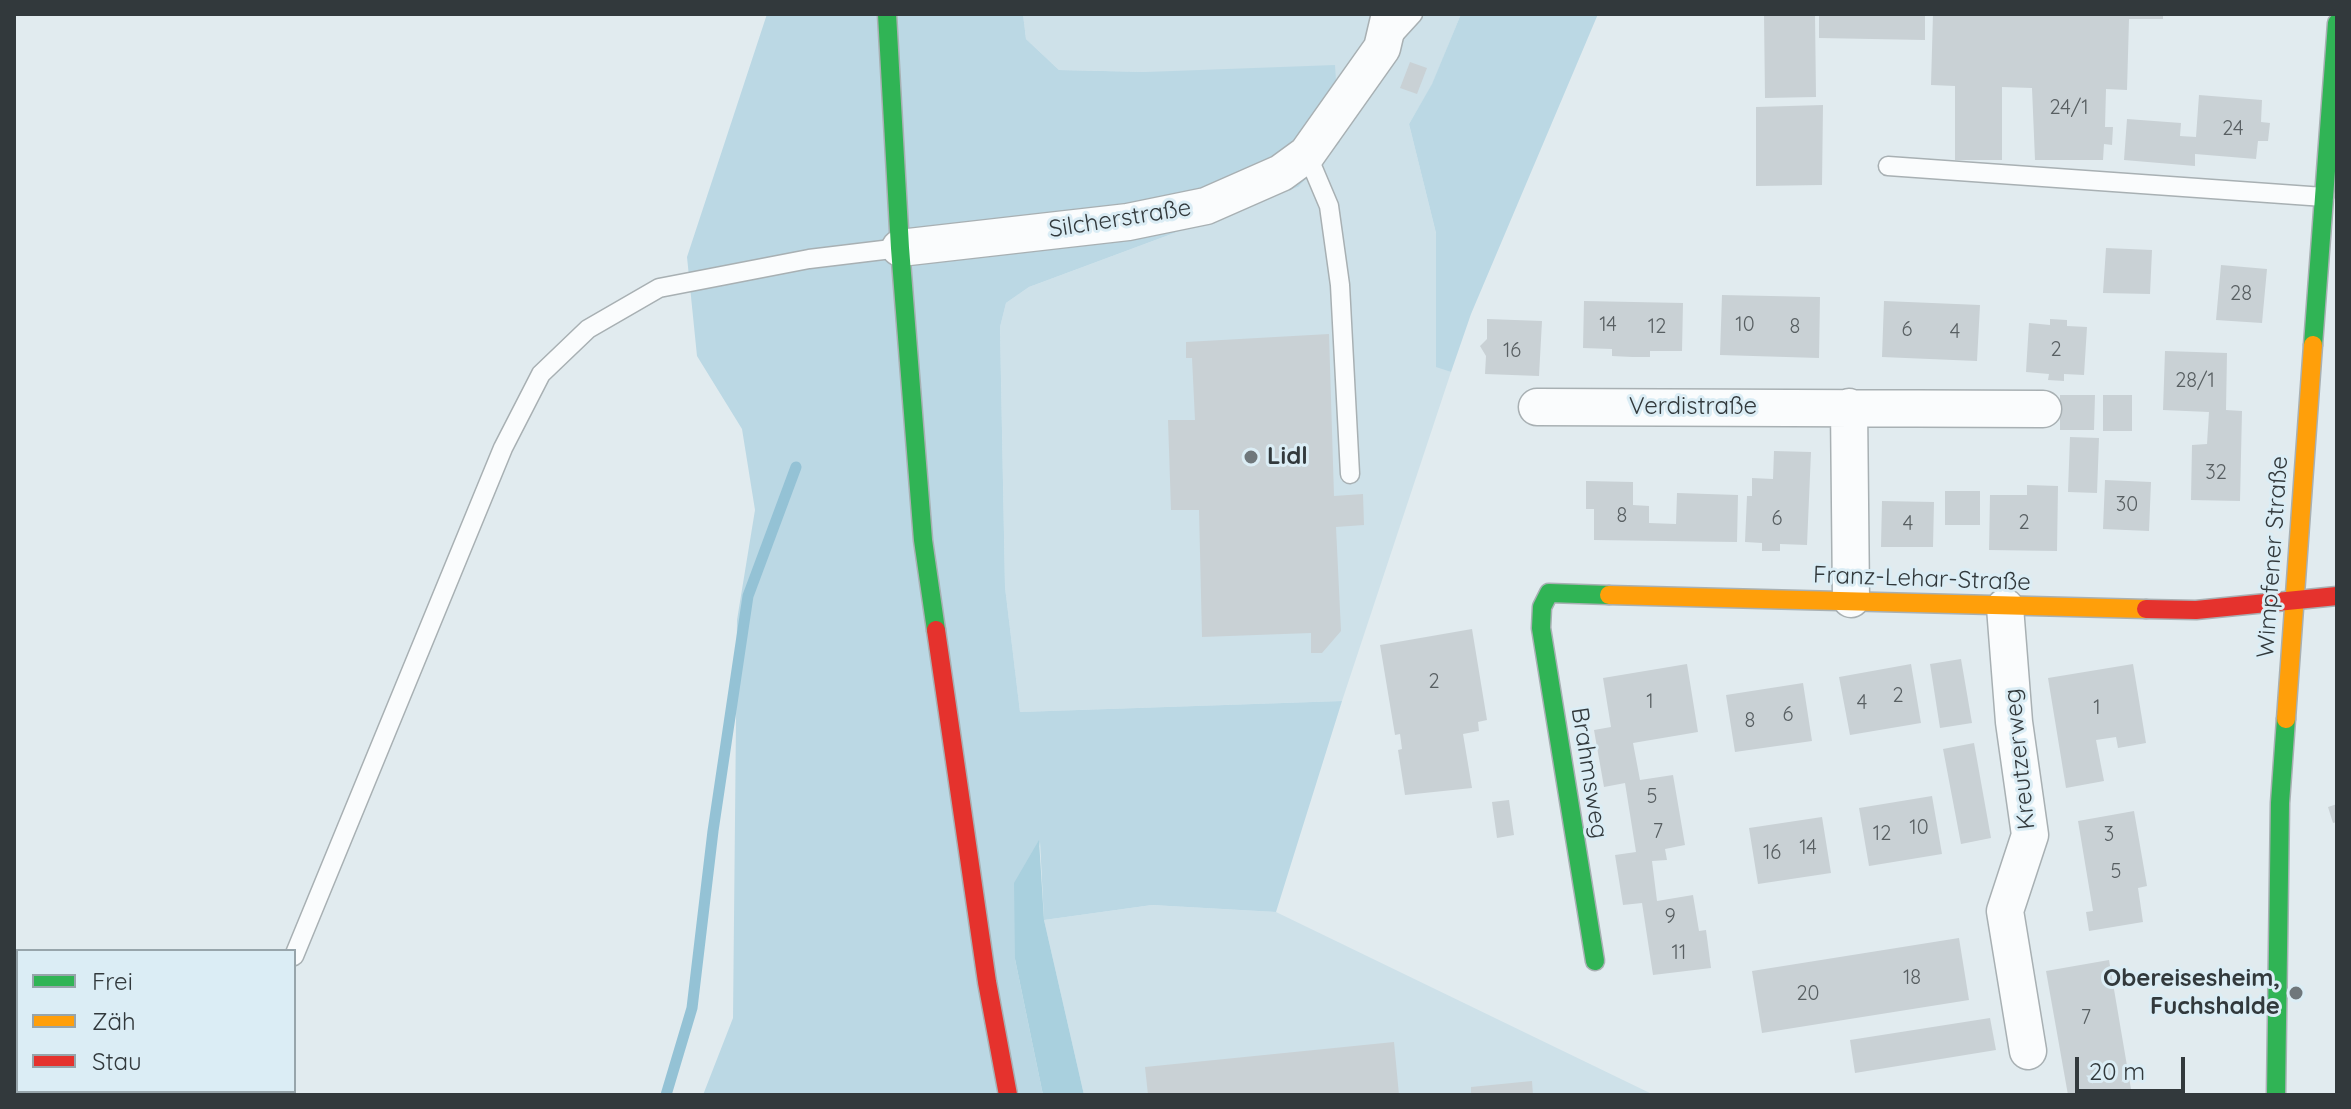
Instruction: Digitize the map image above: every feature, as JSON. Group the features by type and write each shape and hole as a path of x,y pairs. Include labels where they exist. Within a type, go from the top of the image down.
{"street":[{"path":"887,14 900,248 923,540 985,967 1008,1095"},
{"name":"Silcherstraße","path":"900,248 1128,222 1206,206 1281,173 1307,154 1382,48 1390,14"},
{"name":"Wimpfener Straße","path":"2276,1095 2279,833 2337,23"},
{"name":"Verdistraße","path":"1537,407 2043,409"},
{"path":"1849,407 1851,599"},
{"name":"Franz-Lehar-Straße","path":"1549,593 2196,610 2337,596"},
{"name":"Brahmsweg","path":"1549,593 1542,607 1541,628 1595,961"},
{"name":"Kreutzerweg","path":"2005,607 2014,722 2030,835 2005,911 2028,1051"}],"lane":[{"path":"1382,48 1413,14"},
{"path":"1307,154 1329,206 1340,285 1350,474"},
{"path":"1888,166 2324,197"},
{"path":"296,951 503,448 541,374 588,329 659,288 809,259 900,248"}],"shaded area":[{"path":"767,14 1023,14 1026,39 1059,70 1146,72 1335,65 1340,142 1298,187 1029,287 1006,303 1000,327 1005,587 1020,712 1342,701 1276,912 1152,905 1044,920 1040,842 1015,959 1043,1095 703,1095 733,1018 737,620 755,510 742,429 697,356 687,257"},
{"path":"1023,14 1461,14 1432,85 1409,124 1436,233 1436,366 1451,372 1342,701 1020,712 1005,587 1000,327 1006,303 1029,287 1298,187 1146,72 1059,70 1026,39"},
{"path":"1461,14 1598,14 1471,314 1451,372 1436,367 1436,233 1409,124 1432,84"},
{"path":"1039,840 1044,920 1084,1095 1043,1095 1015,959 1014,883"},
{"path":"1152,905 1276,912 1654,1095 1084,1095 1044,920"}],"building":[{"path":"1764,14 1815,14 1816,97 1765,98"},
{"path":"1819,14 1925,14 1925,40 1819,38"},
{"path":"1933,14 2163,14 2163,19 2129,19 2127,90 2106,89 2105,127 2113,127 2112,145 2104,144 2103,160 2035,160 2032,88 2002,87 2002,160 1955,160 1955,86 1931,85"},
{"path":"1410,62 1427,68 1417,94 1400,88"},
{"path":"2199,95 2262,100 2261,122 2270,123 2268,141 2258,141 2256,159 2195,154 2195,166 2124,160 2127,119 2181,123 2180,136 2196,137"},
{"path":"1823,105 1822,185 1756,186 1756,107"},
{"path":"2106,248 2152,250 2150,294 2103,293"},
{"path":"2221,265 2267,269 2262,323 2216,320"},
{"path":"1722,295 1820,297 1819,358 1720,355"},
{"path":"1584,301 1683,303 1682,351 1650,351 1650,357 1632,357 1612,356 1612,349 1583,348"},
{"path":"1884,301 1980,305 1977,361 1882,357"},
{"path":"1487,319 1542,321 1539,376 1485,374 1486,356 1480,346 1487,339"},
{"path":"2050,319 2067,320 2067,326 2087,327 2084,375 2064,374 2064,381 2048,380 2049,374 2026,372 2029,323 2050,325"},
{"name":"Lidl","path":"1329,334 1334,496 1363,494 1364,525 1336,527 1341,631 1322,653 1311,653 1311,633 1202,637 1199,510 1171,510 1168,420 1195,420 1192,358 1186,358 1186,342"},
{"path":"2165,351 2227,353 2226,410 2242,411 2240,501 2191,500 2192,445 2207,444 2209,412 2163,410"},
{"path":"2060,395 2095,395 2094,430 2060,430"},
{"path":"2103,395 2132,395 2132,431 2103,431"},
{"path":"2070,437 2099,438 2097,493 2068,492"},
{"path":"1774,451 1811,452 1807,545 1780,544 1780,551 1762,551 1762,543 1745,542 1747,496 1752,496 1752,478 1773,479"},
{"path":"2105,480 2151,482 2149,531 2103,529"},
{"path":"1586,481 1633,482 1633,505 1649,506 1649,523 1676,524 1677,493 1738,495 1737,542 1594,540 1594,509 1586,509"},
{"path":"2027,485 2058,486 2057,551 1989,550 1990,495 2027,495"},
{"path":"1945,491 1980,491 1980,525 1945,525"},
{"path":"1882,501 1934,502 1933,547 1881,547"},
{"path":"1472,629 1487,720 1478,722 1479,731 1463,734 1472,788 1405,795 1398,750 1402,749 1400,734 1395,735 1380,645"},
{"path":"1961,659 1972,723 1940,728 1930,664"},
{"path":"1687,664 1698,732 1633,743 1640,780 1673,775 1685,845 1665,849 1667,860 1652,861 1657,901 1693,895 1699,931 1706,930 1711,968 1653,975 1642,903 1623,905 1615,855 1636,852 1625,783 1604,787 1594,730 1611,727 1603,678"},
{"path":"1911,664 1921,723 1850,735 1839,677"},
{"path":"2133,664 2146,743 2118,748 2116,737 2096,740 2104,781 2066,788 2048,678"},
{"path":"1803,683 1812,741 1735,752 1726,695"},
{"path":"1974,743 1991,838 1961,844 1943,749"},
{"path":"1932,796 1942,854 1869,866 1859,808"},
{"path":"1509,800 1514,835 1497,838 1492,802"},
{"path":"2337,804 2337,822 2333,823 2328,807"},
{"path":"2134,811 2147,886 2138,888 2143,922 2089,931 2086,912 2093,911 2078,821"},
{"path":"1822,817 1831,873 1758,884 1749,828"},
{"path":"1959,938 1969,1000 1762,1033 1752,971"},
{"path":"2109,960 2132,1095 2068,1095 2046,971"},
{"path":"1990,1018 1996,1050 1855,1073 1850,1040"},
{"path":"1394,1042 1399,1095 1148,1095 1145,1067"},
{"path":"1532,1081 1533,1095 1471,1095 1471,1087"}],"waterway":[{"path":"666,1095 692,1008 713,831 748,596 796,467"}],"traffic: fast":[{"path":"887,14 900,248 923,540 936,630"},
{"path":"2313,345 2337,23"},
{"path":"1595,961 1541,628 1542,607 1549,593 1609,595"},
{"path":"2276,1095 2280,803 2286,719"}],"traffic: slow":[{"path":"2286,719 2313,345"},
{"path":"1609,595 2146,609"}],"traffic: jam":[{"path":"2146,609 2196,610 2337,596"},
{"path":"936,630 987,982 1008,1095"}],"place":[{"name":"Lidl","path":"1251,457"},
{"name":"Obereisesheim, Fuchshalde","path":"2296,993"}]}
